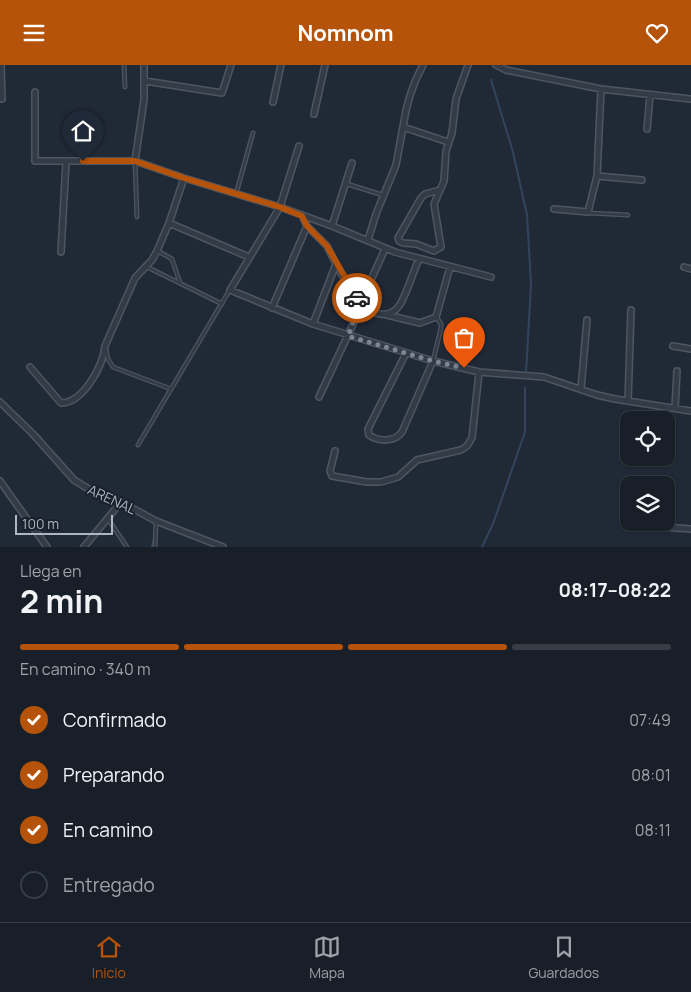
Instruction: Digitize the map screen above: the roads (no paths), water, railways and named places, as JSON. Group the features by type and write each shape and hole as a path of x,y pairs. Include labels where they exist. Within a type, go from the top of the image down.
{"street":[{"path":"1,65 2,99"},
{"path":"135,161 144,100 144,65"},
{"path":"145,81 222,93 231,65"},
{"path":"273,102 281,65"},
{"path":"314,114 325,65"},
{"path":"368,241 396,165 407,102 416,77 423,65"},
{"path":"440,190 425,194 421,198 398,239 399,241 403,243 416,243 434,251 441,247 434,204 444,181 448,142 452,133 456,99 468,65"},
{"path":"496,65 506,70 600,89 691,99"},
{"path":"554,209 588,212 596,176 600,89"},
{"path":"34,92 34,161 135,161 280,207 332,226 385,249 491,277"},
{"path":"648,129 650,95"},
{"path":"403,127 448,142"},
{"path":"299,146 280,207 230,290 313,325 433,361 479,372 544,377 597,395 691,411"},
{"path":"61,252 66,162"},
{"path":"332,226 347,184 352,163"},
{"path":"596,176 642,180"},
{"path":"30,367 61,403 67,403 84,389 98,371 104,357 105,346 135,278 146,267 157,251 169,223 184,178"},
{"path":"302,216 307,226 327,246 360,304 378,314 420,323 436,317 450,267"},
{"path":"169,223 249,257"},
{"path":"272,308 307,226"},
{"path":"319,397 348,336 385,249"},
{"path":"386,315 393,312 399,306 419,259"},
{"path":"313,325 336,264"},
{"path":"684,267 691,269"},
{"path":"628,401 631,310"},
{"path":"581,389 587,320"},
{"path":"673,345 691,349"},
{"path":"406,353 368,429 369,435 373,438 390,439 398,437 407,424 433,361"},
{"path":"675,408 678,371"},
{"path":"335,451 330,471 332,476 367,482 381,482 398,477 417,460 461,450 467,446 472,438 479,372"},
{"name":"ARENAL","path":"0,402 33,434 74,480 92,491 121,502 156,521 223,547"},
{"path":"0,481 47,547"},
{"path":"84,547 121,502"},
{"path":"675,528 691,529"}],"lane":[{"path":"124,65 125,87"},
{"path":"236,194 253,133"},
{"path":"135,161 137,217"},
{"path":"347,184 384,195"},
{"path":"588,212 628,215"},
{"path":"157,251 172,259 180,283"},
{"path":"146,267 222,304"},
{"path":"138,445 230,290"},
{"path":"433,361 441,327 436,317"},
{"path":"105,346 108,359 113,367 171,389"},
{"path":"108,519 128,547"},
{"path":"155,547 156,521"}],"waterway":[{"path":"491,80 513,152 527,215 531,284 526,373"},
{"path":"482,547 493,524 525,432 525,388"},
{"path":"152,547 153,541"}]}
